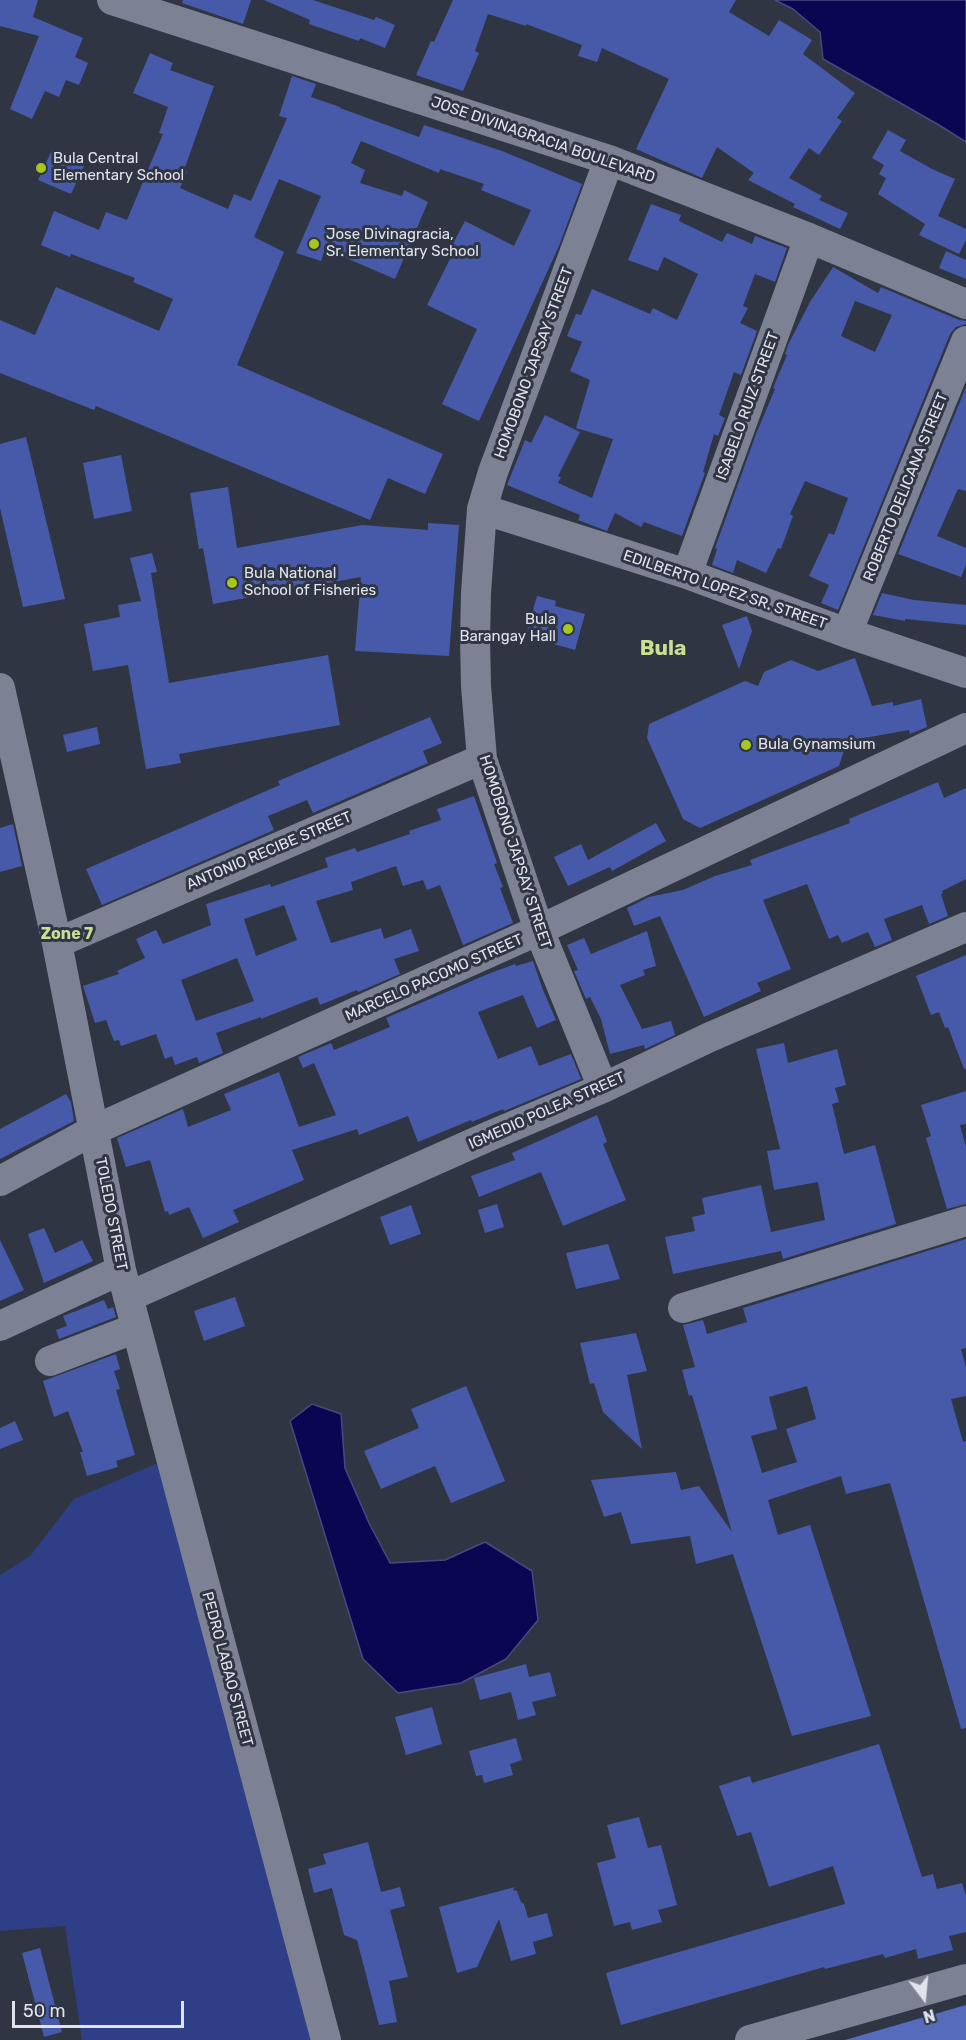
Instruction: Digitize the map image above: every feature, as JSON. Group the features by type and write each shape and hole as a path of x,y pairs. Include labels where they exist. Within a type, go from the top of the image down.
{"street":[{"name":"JOSE DIVINAGRACIA BOULEVARD","path":"112,0 609,160 809,238 966,304"},
{"name":"HOMOBONO JAPSAY STREET","path":"603,1088 539,930 482,759 475,638 482,509 493,472 609,160"},
{"name":"ISABELO RUIZ STREET","path":"687,574 809,238"},
{"name":"ROBERTO DELICANA STREET","path":"847,633 966,341"},
{"name":"EDILBERTO LOPEZ SR. STREET","path":"482,509 687,574 847,633 966,673"},
{"name":"TOLEDO STREET","path":"0,688 57,943 125,1284"},
{"name":"MARCELO PACOMO STREET","path":"0,1180 94,1130 539,930 966,728"},
{"name":"ANTONIO RECIBE STREET","path":"57,943 482,759"},
{"name":"IGMEDIO POLEA STREET","path":"0,1326 125,1284 486,1137 603,1088 710,1036 966,927"},
{"path":"683,1308 966,1221"},
{"name":"PEDRO LABAO STREET","path":"125,1284 326,2040"},
{"path":"50,1361 136,1329"},
{"path":"750,2040 966,1979"}],"shaded area":[{"path":"775,0 966,0 966,142 823,59 820,32 793,9"},
{"path":"312,1404 341,1414 345,1468 369,1523 390,1563 445,1560 485,1542 532,1571 538,1620 506,1659 461,1683 398,1693 363,1659 290,1421"},
{"path":"158,1463 330,2040 82,2040 65,1926 0,1931 0,1575 30,1556 74,1499"},
{"path":"966,2005 966,2040 845,2040"}],"building":[{"path":"0,0 38,0 33,17 83,38 75,57 88,63 79,85 66,80 59,97 45,91 32,119 10,109 39,36 0,26"},
{"path":"183,0 251,0 243,24 182,3"},
{"path":"264,0 313,0 374,20 376,17 395,25 385,48 360,38 359,41 309,24 310,20"},
{"path":"453,0 736,0 729,12 769,36 779,20 812,40 803,54 855,93 837,118 842,121 819,155 809,148 789,178 822,196 819,200 848,213 840,229 793,207 795,204 748,180 754,173 717,147 702,178 636,149 669,79 602,48 597,62 578,56 582,45 526,24 526,26 488,14 475,51 479,53 463,91 416,75"},
{"path":"150,53 173,63 170,70 214,86 184,170 187,172 180,188 228,209 234,194 251,201 287,118 279,116 292,76 316,84 311,97 340,108 419,137 424,125 502,151 582,184 559,246 479,421 442,404 477,329 427,305 455,249 451,247 465,221 514,246 531,210 481,190 484,184 440,169 439,173 361,141 351,163 365,170 360,183 402,196 404,190 428,202 395,279 325,249 321,261 296,253 321,196 279,179 254,237 284,252 237,365 443,454 425,494 388,478 370,520 96,406 94,410 0,373 0,320 35,335 56,287 159,331 173,299 133,282 135,278 41,245 54,211 99,230 106,212 127,220 163,134 159,133 168,107 133,93"},
{"path":"888,130 906,140 900,151 955,179 938,216 966,229 966,240 959,254 919,235 925,224 878,194 886,178 879,174 884,165 872,158"},
{"path":"52,150 85,164 71,194 38,180"},
{"path":"651,204 681,215 679,221 722,242 727,233 752,244 755,236 787,248 775,282 755,274 743,306 748,308 740,323 757,331 741,375 734,372 719,415 725,418 718,436 714,434 703,472 705,473 682,536 644,522 641,527 615,513 607,531 578,520 580,515 507,485 525,440 531,443 545,415 580,432 558,476 561,477 558,483 592,498 613,439 576,428 590,380 570,371 582,342 567,336 576,314 581,315 592,289 650,314 653,308 677,320 698,274 664,257 658,271 628,260"},
{"path":"946,251 966,260 966,279 939,268"},
{"path":"833,267 878,293 881,287 966,321 966,324 956,327 950,334 838,610 821,603 829,585 809,576 829,533 834,535 848,498 805,481 790,514 793,516 781,549 778,548 766,573 737,560 733,573 712,565 717,549 715,548 756,434 775,389 773,388 787,355 785,354 788,345 810,302","holes":["855,301 892,315 875,352 841,336"]},
{"path":"966,387 966,491 958,489 937,536 966,548 966,565 961,577 898,554"},
{"path":"26,437 65,599 23,607 0,508 0,444"},
{"path":"121,455 132,511 94,519 83,463"},
{"path":"228,487 237,548 362,525 428,530 428,523 459,525 449,656 355,651 361,577 213,604 203,548 199,549 190,493"},
{"path":"152,553 157,572 151,573 169,683 328,655 340,725 179,754 181,763 146,769 128,665 93,671 84,624 120,617 118,605 141,601 130,558"},
{"path":"882,593 914,600 966,605 966,625 905,619 905,621 873,615"},
{"path":"537,596 556,601 555,606 585,614 575,650 550,643 552,639 527,632"},
{"path":"747,616 752,631 739,669 722,625"},
{"name":"Bula Gynamsium","path":"855,658 872,706 893,702 893,706 921,699 927,727 910,734 909,730 847,741 839,766 700,828 683,819 647,738 649,724 745,681 758,686 764,672 791,660 818,671"},
{"path":"430,717 442,743 423,751 428,763 313,813 307,800 268,816 274,830 102,905 86,869 280,785 278,781"},
{"path":"97,727 100,744 67,752 63,735"},
{"path":"938,782 944,798 966,788 966,879 942,891 948,916 929,924 922,905 884,919 892,940 875,947 868,932 842,943 838,935 829,939 807,884 763,900 791,969 757,983 761,991 704,1017 660,916 634,926 627,908 649,897 683,890 715,876 752,865 750,860 850,823 849,819"},
{"path":"474,796 497,863 494,864 503,887 500,888 513,923 463,945 440,885 427,890 423,880 403,886 396,866 351,882 353,890 316,901 331,943 381,928 384,939 411,929 419,951 394,959 400,974 320,1005 317,997 261,1019 261,1017 216,1033 223,1053 199,1063 197,1057 175,1065 172,1056 165,1059 156,1034 121,1046 119,1040 114,1041 106,1020 95,1023 83,986 119,974 117,971 145,958 136,939 156,930 163,944 211,925 206,904 270,884 271,887 328,867 325,858 355,848 357,852 410,834 409,831 441,820 437,809","holes":["284,905 297,940 256,956 244,919","237,958 254,1001 196,1021 181,980"]},
{"path":"656,823 666,841 612,871 610,867 568,886 554,857 581,844 588,860"},
{"path":"13,824 22,866 0,872 0,828"},
{"path":"647,931 656,966 643,970 645,975 620,985 642,1029 671,1021 675,1035 645,1049 644,1045 610,1054 601,1019 590,997 586,999 574,971 578,970 567,945 584,938 591,954"},
{"path":"966,955 966,1069 964,1069 948,1027 945,1028 939,1012 931,1015 916,976"},
{"path":"533,961 556,1020 537,1028 523,995 478,1012 498,1059 531,1046 539,1066 571,1054 581,1079 504,1111 503,1109 472,1122 471,1120 418,1142 408,1116 359,1135 357,1129 292,1150 304,1180 233,1210 239,1222 203,1238 189,1207 169,1215 168,1211 165,1212 150,1160 126,1167 117,1138 183,1109 188,1127 231,1110 224,1094 279,1072 299,1127 336,1115 314,1063 303,1068 298,1057 331,1043 334,1050 390,1027 386,1018 488,974 515,964 516,966"},
{"path":"784,1043 788,1063 837,1049 846,1085 835,1088 839,1102 832,1104 844,1154 875,1145 896,1224 783,1259 781,1251 673,1274 665,1237 695,1231 692,1217 705,1214 702,1198 761,1185 771,1232 825,1220 818,1182 774,1190 767,1151 780,1149 756,1049"},
{"path":"966,1091 966,1124 960,1125 966,1147 966,1204 947,1209 926,1138 931,1136 921,1105"},
{"path":"66,1094 71,1102 74,1121 0,1159 0,1129"},
{"path":"597,1115 607,1142 603,1144 626,1200 563,1226 541,1172 479,1197 471,1176 515,1160 512,1153"},
{"path":"497,1204 504,1227 485,1233 478,1210"},
{"path":"411,1205 421,1234 390,1245 380,1217"},
{"path":"44,1228 55,1253 82,1240 93,1261 44,1283 28,1234"},
{"path":"966,1239 966,1348 961,1349 966,1368 966,1396 951,1399 963,1442 966,1441 966,1728 961,1729 890,1483 846,1494 841,1476 768,1500 778,1535 810,1525 871,1716 792,1736 733,1554 696,1564 690,1536 631,1544 621,1512 604,1517 591,1480 676,1472 681,1490 699,1486 732,1532 692,1395 689,1396 682,1370 695,1367 683,1325 703,1320 707,1334 747,1322 743,1308","holes":["807,1386 816,1419 786,1429 797,1462 762,1473 751,1436 777,1429 769,1397"]},
{"path":"0,1240 24,1290 0,1301"},
{"path":"608,1244 620,1279 576,1289 566,1253"},
{"path":"235,1297 245,1326 204,1341 194,1311"},
{"path":"104,1300 108,1309 113,1307 116,1317 59,1339 56,1330 67,1326 63,1316"},
{"path":"636,1333 647,1371 627,1375 642,1449 603,1412 594,1383 590,1384 580,1343"},
{"path":"116,1354 120,1369 114,1371 120,1389 116,1390 135,1455 116,1461 118,1467 87,1476 80,1452 83,1452 68,1411 54,1417 43,1381"},
{"path":"466,1386 505,1481 451,1503 435,1466 381,1489 364,1451 419,1428 411,1409"},
{"path":"15,1421 23,1440 0,1449 0,1428"},
{"path":"526,1664 529,1677 550,1672 556,1696 532,1702 536,1715 518,1720 511,1692 480,1700 474,1678"},
{"path":"432,1707 442,1744 406,1755 395,1717"},
{"path":"516,1738 522,1760 510,1764 513,1775 484,1783 482,1775 476,1776 469,1751"},
{"path":"879,1744 922,1877 933,1874 937,1889 962,1883 966,1896 966,1932 949,1936 953,1950 918,1959 916,1949 885,1958 883,1954 825,1969 824,1967 621,2025 606,1973 845,1904 833,1866 769,1887 751,1832 737,1836 719,1786 750,1776 752,1783"},
{"path":"639,1817 648,1848 661,1845 677,1905 658,1910 662,1922 632,1930 630,1922 614,1926 597,1863 616,1858 607,1825"},
{"path":"368,1842 381,1892 400,1887 405,1906 390,1910 408,1977 389,1981 397,2022 379,2025 357,1940 344,1935 332,1888 314,1893 308,1869 326,1864 323,1854"},
{"path":"515,1887 513,1890 517,1891 524,1904 528,1918 547,1913 553,1936 533,1942 536,1954 511,1961 499,1919 477,1967 457,1973 439,1907"},
{"path":"40,1948 62,2032 44,2037 22,1953"}],"place":[{"name":"Bula Central Elementary School","path":"41,168"},
{"name":"Jose Divinagracia, Sr. Elementary School","path":"314,244"},
{"name":"Bula National School of Fisheries","path":"232,583"},
{"name":"Bula Barangay Hall","path":"568,629"},
{"name":"Bula Gynamsium","path":"746,745"}],"district":[{"name":"Bula","path":"663,649"},
{"name":"Zone 7","path":"67,934"}]}
